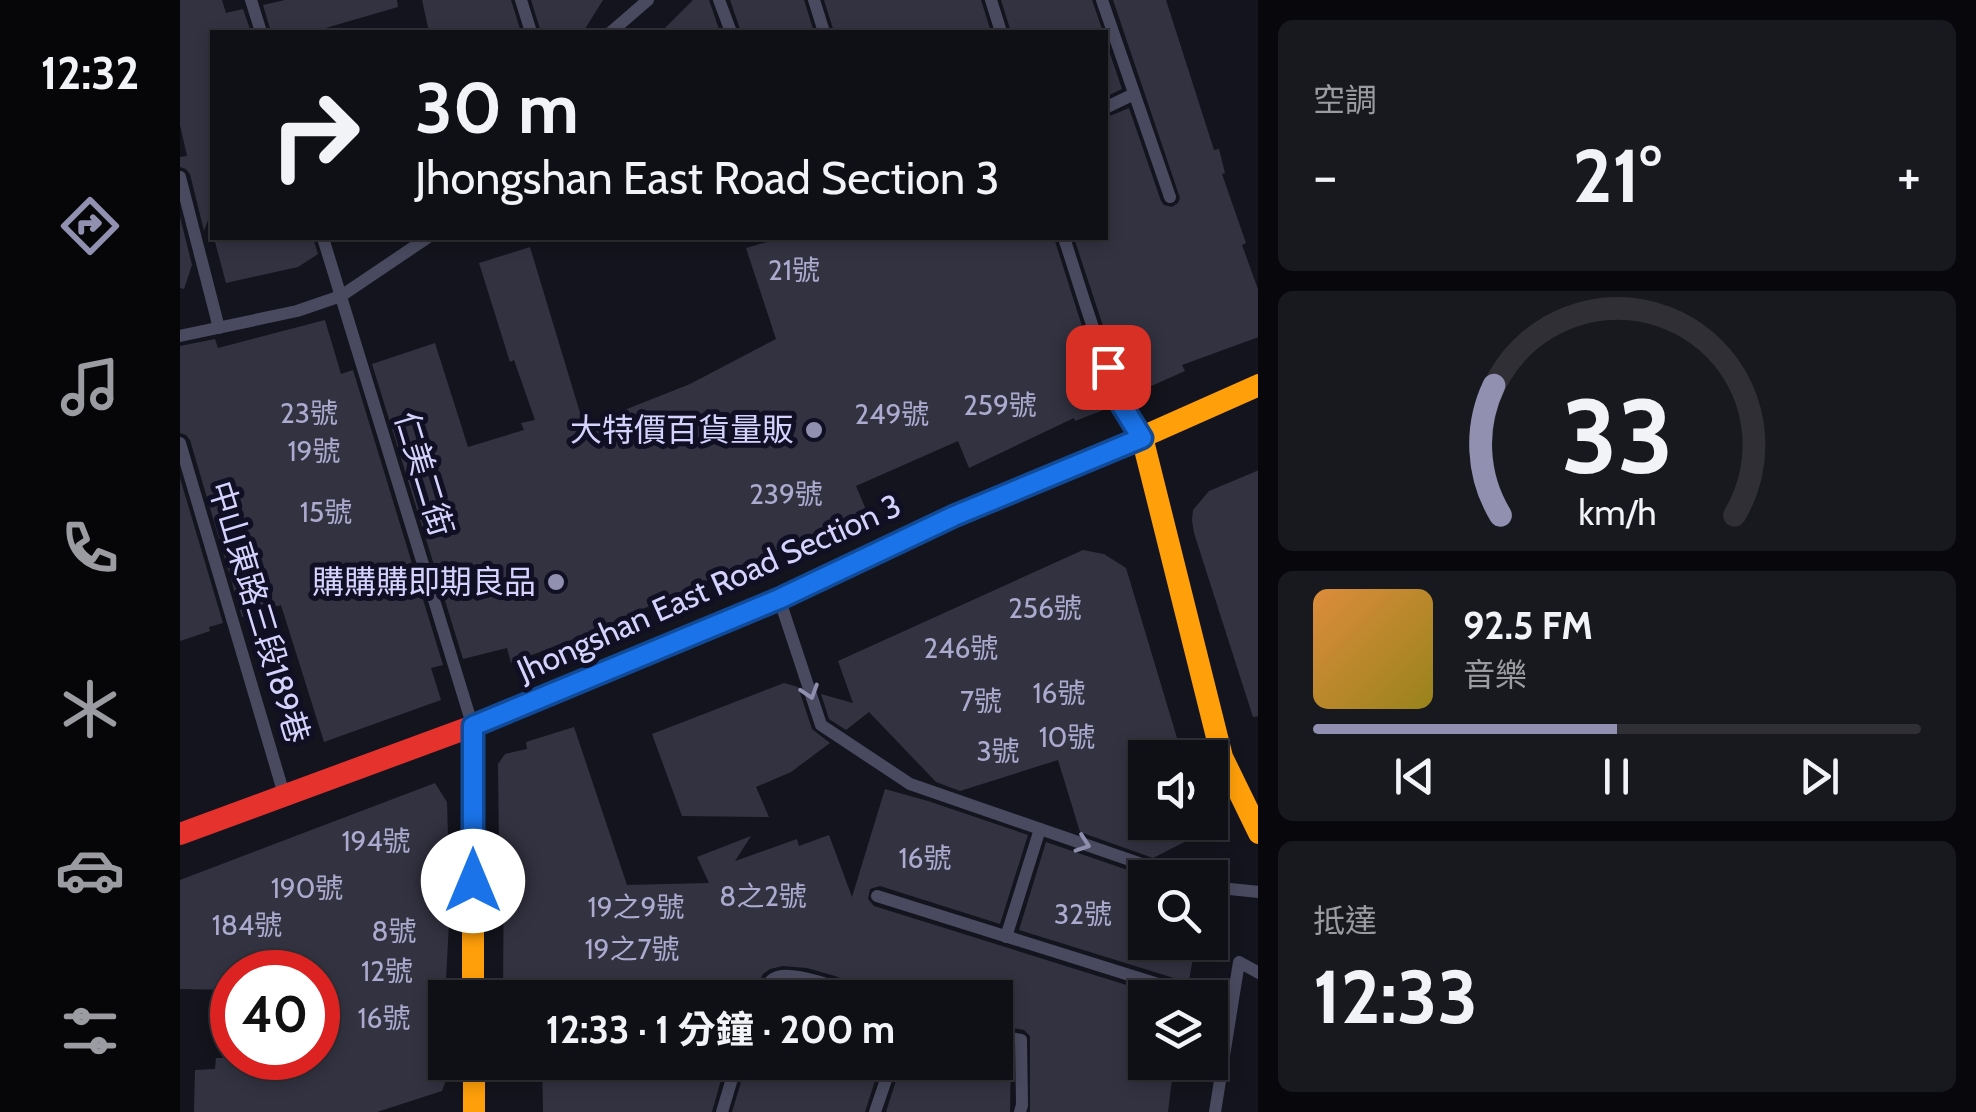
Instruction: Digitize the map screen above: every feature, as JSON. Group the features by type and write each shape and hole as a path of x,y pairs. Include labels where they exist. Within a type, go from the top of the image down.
{"main road":[{"name":"Jhongshan East Road Section 3","path":"180,834 473,726 779,599 954,516 1258,385"},
{"path":"1142,438 1222,757 1258,833"},
{"path":"473,726 474,980"},
{"path":"474,1080 474,1112"}],"lane":[{"path":"251,0 260,30"},
{"path":"521,0 530,30"},
{"path":"613,30 648,0"},
{"path":"719,0 730,30"},
{"path":"814,0 823,30"},
{"path":"991,0 1000,30"},
{"path":"1102,0 1170,196"},
{"path":"1108,107 1134,94"},
{"path":"180,177 220,328"},
{"name":"仁美二街","path":"324,240 473,726"},
{"path":"180,336 298,311 341,296 424,240"},
{"path":"1065,240 1121,404 1142,438"},
{"name":"中山東路三段189巷","path":"180,443 285,796"},
{"path":"779,599 820,725 910,784 1130,860"},
{"path":"1006,936 1040,829"},
{"path":"1228,889 1258,892"},
{"path":"878,896 1145,980"},
{"path":"1216,1112 1239,962 1258,973"},
{"path":"771,980 778,976 812,980"},
{"path":"1013,1038 1022,1040 1020,1112"},
{"path":"722,1112 732,1080"},
{"path":"876,1112 886,1080"}],"building":[{"path":"180,0 222,0 226,13 243,9 250,30 210,30 210,220 204,231 190,174 180,167 180,157 187,156 180,125"},
{"path":"285,0 397,0 398,7 319,30 270,30 263,5"},
{"path":"422,0 511,0 520,30 429,30"},
{"path":"531,0 603,0 584,30 540,30"},
{"path":"693,0 709,0 719,30 663,30"},
{"path":"730,0 804,0 813,30 740,30"},
{"path":"824,0 981,0 990,30 833,30"},
{"path":"1001,0 1092,0 1102,30 1010,30"},
{"path":"1113,0 1166,0 1214,150 1219,149 1225,173 1222,174 1258,289 1258,337 1182,365 1185,371 1131,395 1075,240 1108,240 1108,117 1129,108 1161,201 1172,207 1180,198"},
{"path":"1108,48 1122,89 1108,96"},
{"path":"180,217 192,265 184,289 180,288"},
{"path":"215,240 314,240 318,254 298,267 226,283"},
{"path":"774,240 1055,240 1087,342 1114,406 1075,421 1074,418 969,468 958,441 856,486 867,512 511,663 507,648 463,659 372,364 435,343 468,447 524,430 521,423 535,420 514,360 510,362 479,263 530,247 584,426 690,384 776,339 746,248"},
{"path":"325,320 341,374 353,370 443,665 431,668 441,700 324,742 281,605 242,617 190,440 180,433 180,346 215,339 218,348"},
{"path":"1258,470 1258,716 1253,717 1194,533 1193,510 1209,491"},
{"path":"180,478 223,623 180,641"},
{"path":"1083,550 1104,554 1126,568 1178,740 1128,740 1128,840 1188,840 1153,858 1080,832 1058,760 960,791 936,782 869,712 846,730 829,719 821,694 853,703 838,661"},
{"path":"784,683 798,687 812,729 830,743 791,772 756,787 769,817 682,816 652,734"},
{"path":"574,727 627,885 709,883 697,857 751,836 735,861 797,839 799,846 829,835 852,897 885,789 1028,835 1000,924 880,886 870,889 868,899 874,906 1128,985 1128,1080 1172,1080 1168,1112 1030,1112 1030,1036 1013,1028 1013,980 845,980 807,968 783,966 770,969 760,980 503,980 504,846 499,847 498,764 505,754 527,749 526,742"},
{"path":"435,783 447,802 450,904 446,980 428,980 428,1080 446,1080 442,1091 377,1112 194,1112 195,1070 210,1069 210,1080 340,1080 340,950 210,950 210,990 180,989 180,880"},
{"path":"1046,842 1128,870 1128,960 1193,960 1189,980 1178,980 1019,930"},
{"path":"542,1080 721,1080 712,1112 543,1112"},
{"path":"742,1080 875,1080 865,1112 732,1112"},
{"path":"896,1080 1010,1080 1010,1112 886,1112"}],"traffic: slow":[{"path":"536,700 779,599 955,515 1258,385"},
{"path":"1142,437 1222,757 1258,831"},
{"path":"473,726 473,980"},
{"path":"474,1080 474,1112"}],"traffic: jam":[{"path":"180,834 536,700"}],"place":[{"name":"大特價百貨量販","path":"814,430"},
{"name":"購購購即期良品","path":"556,582"}],"route":[{"path":"473,881 473,726 779,599 954,516 1142,438 1121,404 1108,367"}]}
